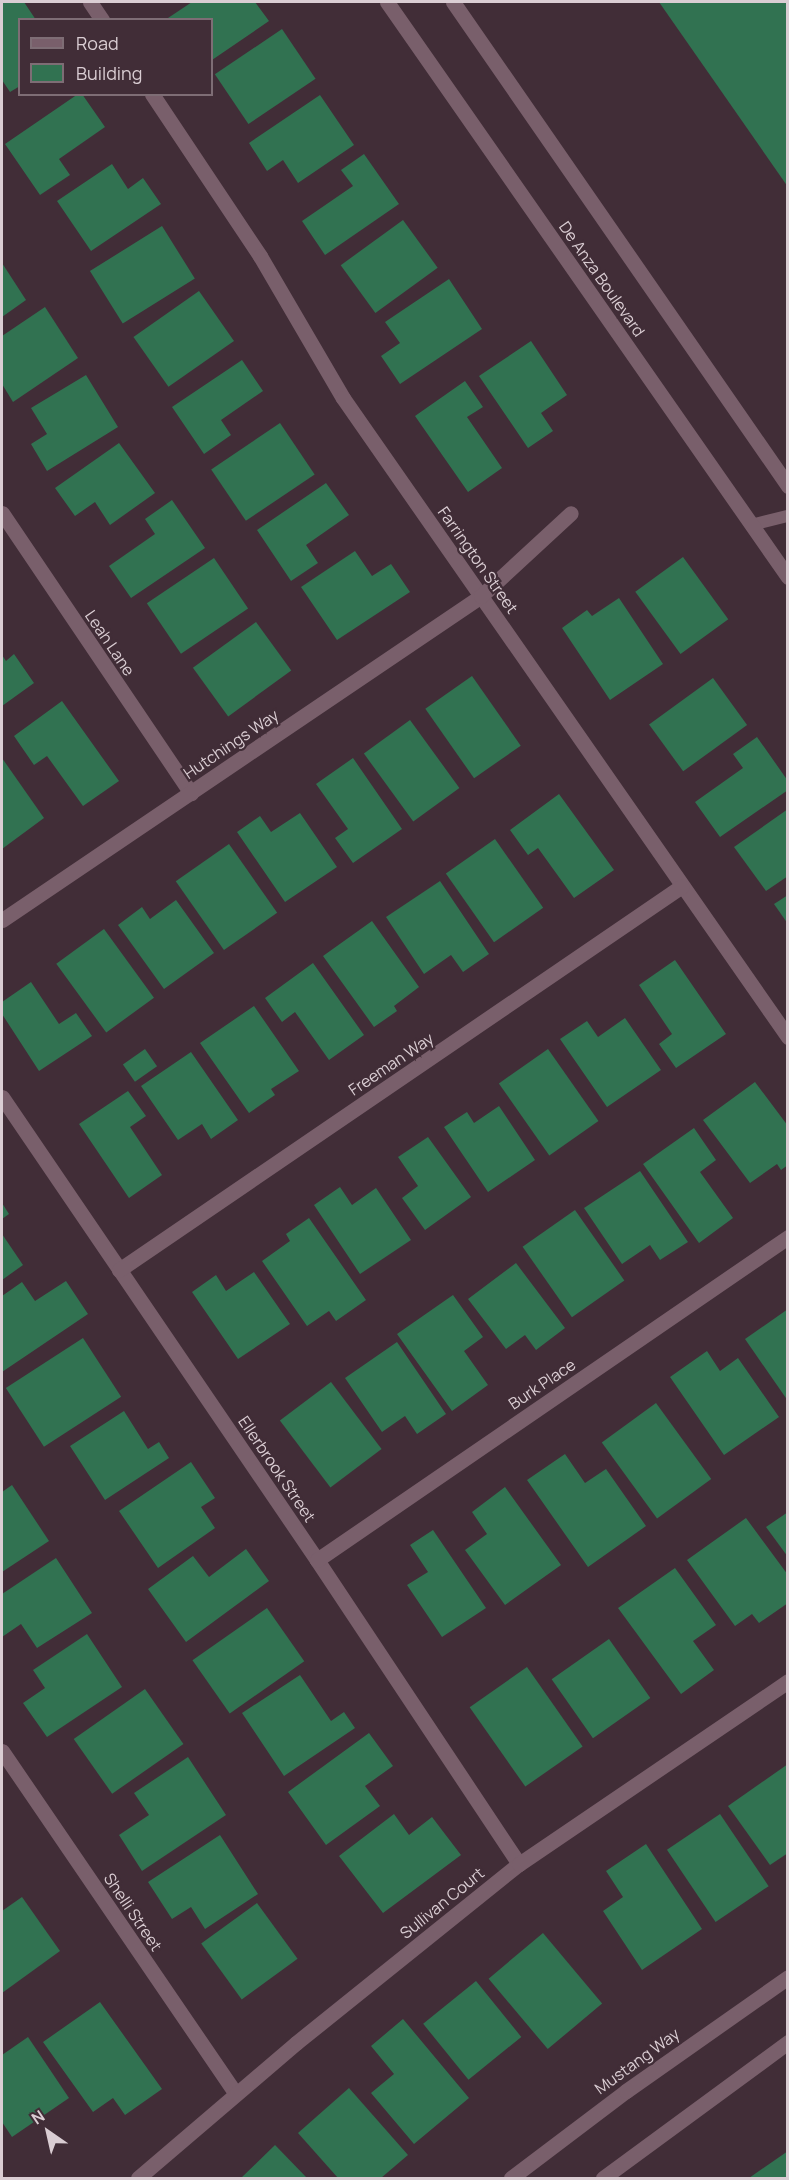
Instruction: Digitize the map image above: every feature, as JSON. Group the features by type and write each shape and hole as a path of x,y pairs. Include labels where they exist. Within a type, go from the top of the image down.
{"street":[{"path":"90,2 101,18"},
{"name":"De Anza Boulevard","path":"387,2 788,577"},
{"path":"453,2 788,486"},
{"name":"Farrington Street","path":"153,96 260,256 343,398 788,1037"},
{"name":"Leah Lane","path":"2,513 191,793"},
{"name":"Hutchings Way","path":"2,920 481,596 571,513"},
{"name":"Freeman Way","path":"119,1270 682,886"},
{"name":"Ellerbrook Street","path":"2,1097 317,1560 519,1864"},
{"name":"Burk Place","path":"317,1560 788,1237"},
{"name":"Sullivan Court","path":"138,2178 235,2093 519,1864 788,1681"},
{"name":"Shelli Street","path":"2,1751 235,2093"},
{"name":"Mustang Way","path":"512,2178 635,2084 788,1977"},
{"path":"603,2178 788,2042"}],"lane":[{"path":"751,525 788,516"}],"building":[{"path":"2,2 24,2 35,18 18,18 18,87 10,92 2,80"},
{"path":"192,2 255,2 269,21 213,59 213,18 168,18"},
{"path":"659,2 788,2 788,187"},
{"path":"282,29 316,79 248,124 215,74"},
{"path":"320,95 354,145 298,183 283,160 267,171 249,143"},
{"path":"75,96 83,96 105,127 59,159 70,175 40,195 5,144"},
{"path":"364,154 399,204 325,255 302,221 353,186 341,170"},
{"path":"112,164 128,189 143,178 161,204 91,251 57,201"},
{"path":"403,220 438,268 375,313 341,265"},
{"path":"162,226 195,279 123,324 90,271"},
{"path":"2,263 26,300 2,317"},
{"path":"449,279 482,329 400,384 381,356 400,343 385,322"},
{"path":"199,291 234,341 168,387 133,337"},
{"path":"45,307 78,358 13,402 2,384 2,336"},
{"path":"531,341 567,395 541,413 553,431 528,448 479,376"},
{"path":"242,360 263,391 221,420 231,435 204,454 172,407"},
{"path":"86,375 118,427 47,471 31,444 47,434 31,408"},
{"path":"465,381 483,407 467,417 502,468 468,492 415,416"},
{"path":"280,423 315,474 246,521 211,469"},
{"path":"119,443 155,493 110,525 95,502 75,516 55,488"},
{"path":"326,483 349,515 306,545 318,563 291,581 257,530"},
{"path":"172,500 205,548 131,598 109,566 155,534 145,519"},
{"path":"355,551 372,576 391,564 410,592 337,640 301,587"},
{"path":"683,557 728,619 681,654 635,592"},
{"path":"214,558 248,609 181,654 147,603"},
{"path":"619,598 663,664 610,700 562,628 587,610 592,616"},
{"path":"256,622 291,671 228,716 193,668"},
{"path":"14,654 34,683 2,706 2,655 6,661"},
{"path":"472,676 521,746 474,778 425,709"},
{"path":"713,678 747,725 683,771 649,724"},
{"path":"62,701 119,781 83,806 47,756 34,765 14,736"},
{"path":"410,720 459,788 413,821 364,754"},
{"path":"757,737 788,781 788,790 720,837 695,802 743,768 733,754"},
{"path":"2,758 44,818 2,849"},
{"path":"353,758 402,829 353,863 335,838 348,829 316,784"},
{"path":"559,794 614,870 574,898 538,848 528,855 510,830"},
{"path":"788,809 788,876 766,891 734,847"},
{"path":"300,813 337,867 285,902 237,832 260,816 271,832"},
{"path":"495,839 543,908 494,942 446,873"},
{"path":"229,844 277,913 224,950 176,881"},
{"path":"440,881 489,954 463,972 451,955 424,974 386,917"},
{"path":"788,895 788,924 774,904"},
{"path":"176,900 214,953 164,989 118,925 142,907 150,919"},
{"path":"372,921 419,987 394,1006 397,1011 374,1027 323,956"},
{"path":"104,929 154,998 106,1032 56,964"},
{"path":"675,960 726,1034 676,1068 659,1044 672,1034 639,985"},
{"path":"313,963 364,1035 329,1060 295,1012 282,1022 265,998"},
{"path":"31,982 59,1024 76,1013 92,1036 39,1071 2,1014 2,1002"},
{"path":"254,1006 299,1071 271,1089 275,1095 249,1113 200,1043"},
{"path":"625,1018 661,1070 607,1107 560,1039 587,1021 598,1037"},
{"path":"145,1049 157,1066 135,1082 123,1064"},
{"path":"548,1049 598,1121 549,1155 499,1083"},
{"path":"191,1052 238,1120 211,1139 202,1124 178,1140 141,1086"},
{"path":"755,1082 788,1126 788,1165 781,1170 777,1164 750,1183 703,1120"},
{"path":"128,1091 146,1116 130,1127 162,1175 129,1198 79,1124"},
{"path":"499,1106 535,1160 488,1192 444,1127 467,1112 474,1123"},
{"path":"694,1128 716,1160 700,1172 733,1218 699,1243 643,1164"},
{"path":"428,1137 471,1197 425,1230 402,1198 418,1186 398,1157"},
{"path":"640,1171 688,1242 660,1260 650,1245 622,1264 584,1208"},
{"path":"340,1187 352,1205 376,1188 411,1240 360,1274 314,1205"},
{"path":"2,1203 9,1214 2,1219"},
{"path":"575,1210 624,1280 572,1317 523,1247"},
{"path":"309,1218 366,1300 336,1321 329,1311 307,1326 262,1261 290,1241 286,1234"},
{"path":"2,1234 23,1265 2,1280"},
{"path":"516,1263 565,1328 536,1350 525,1335 506,1349 468,1299"},
{"path":"254,1272 290,1324 238,1359 192,1292 216,1275 226,1291"},
{"path":"66,1281 88,1314 2,1372 2,1296 22,1282 35,1301"},
{"path":"453,1295 483,1337 464,1351 488,1385 452,1411 397,1334"},
{"path":"788,1309 788,1401 745,1339"},
{"path":"83,1338 121,1397 44,1447 6,1388"},
{"path":"397,1342 446,1414 417,1434 405,1416 382,1432 345,1378"},
{"path":"707,1351 720,1371 738,1358 779,1417 724,1455 670,1377"},
{"path":"331,1382 382,1449 330,1488 280,1421"},
{"path":"656,1403 711,1479 657,1518 602,1442"},
{"path":"124,1411 148,1449 159,1442 169,1458 105,1500 70,1446"},
{"path":"565,1454 585,1483 606,1469 646,1526 588,1567 527,1480"},
{"path":"191,1462 215,1498 201,1507 215,1528 158,1568 119,1511"},
{"path":"12,1485 49,1541 2,1572 2,1492"},
{"path":"505,1487 561,1565 505,1605 465,1550 487,1534 472,1512"},
{"path":"788,1512 788,1557 766,1527"},
{"path":"746,1518 788,1575 788,1603 759,1623 752,1614 735,1626 687,1560"},
{"path":"433,1530 486,1608 442,1637 407,1585 428,1572 410,1545"},
{"path":"246,1549 269,1581 186,1642 148,1589 193,1556 209,1577"},
{"path":"56,1558 92,1613 37,1648 21,1624 2,1637 2,1594"},
{"path":"675,1568 716,1625 693,1641 714,1670 681,1694 618,1608"},
{"path":"267,1608 304,1661 230,1713 192,1660"},
{"path":"87,1634 122,1687 47,1737 23,1703 45,1688 33,1670"},
{"path":"609,1639 650,1698 593,1738 552,1679"},
{"path":"527,1667 583,1746 525,1787 470,1707"},
{"path":"300,1675 331,1721 344,1712 355,1728 284,1776 242,1713"},
{"path":"145,1689 183,1744 112,1794 74,1739"},
{"path":"369,1733 393,1766 365,1786 380,1806 326,1845 288,1792"},
{"path":"188,1757 226,1815 142,1871 119,1835 149,1815 134,1793"},
{"path":"788,1764 788,1853 770,1865 728,1806"},
{"path":"394,1814 409,1835 432,1817 461,1855 383,1913 339,1856"},
{"path":"720,1814 769,1886 716,1922 667,1850"},
{"path":"220,1835 258,1894 205,1929 191,1907 172,1919 148,1882"},
{"path":"646,1844 702,1929 642,1970 603,1911 623,1897 606,1871"},
{"path":"22,1897 60,1951 2,1993 2,1911"},
{"path":"257,1903 298,1959 242,1999 201,1944"},
{"path":"543,1933 602,2003 548,2049 489,1979"},
{"path":"476,1981 521,2037 468,2080 423,2024"},
{"path":"100,2002 162,2089 125,2115 113,2098 93,2112 43,2042"},
{"path":"403,2019 469,2098 414,2144 371,2093 394,2074 371,2046"},
{"path":"28,2037 69,2098 12,2137 2,2122 2,2055"},
{"path":"349,2088 408,2155 381,2178 338,2178 298,2133"},
{"path":"275,2145 307,2178 241,2178"},
{"path":"788,2151 788,2178 749,2178"}]}
